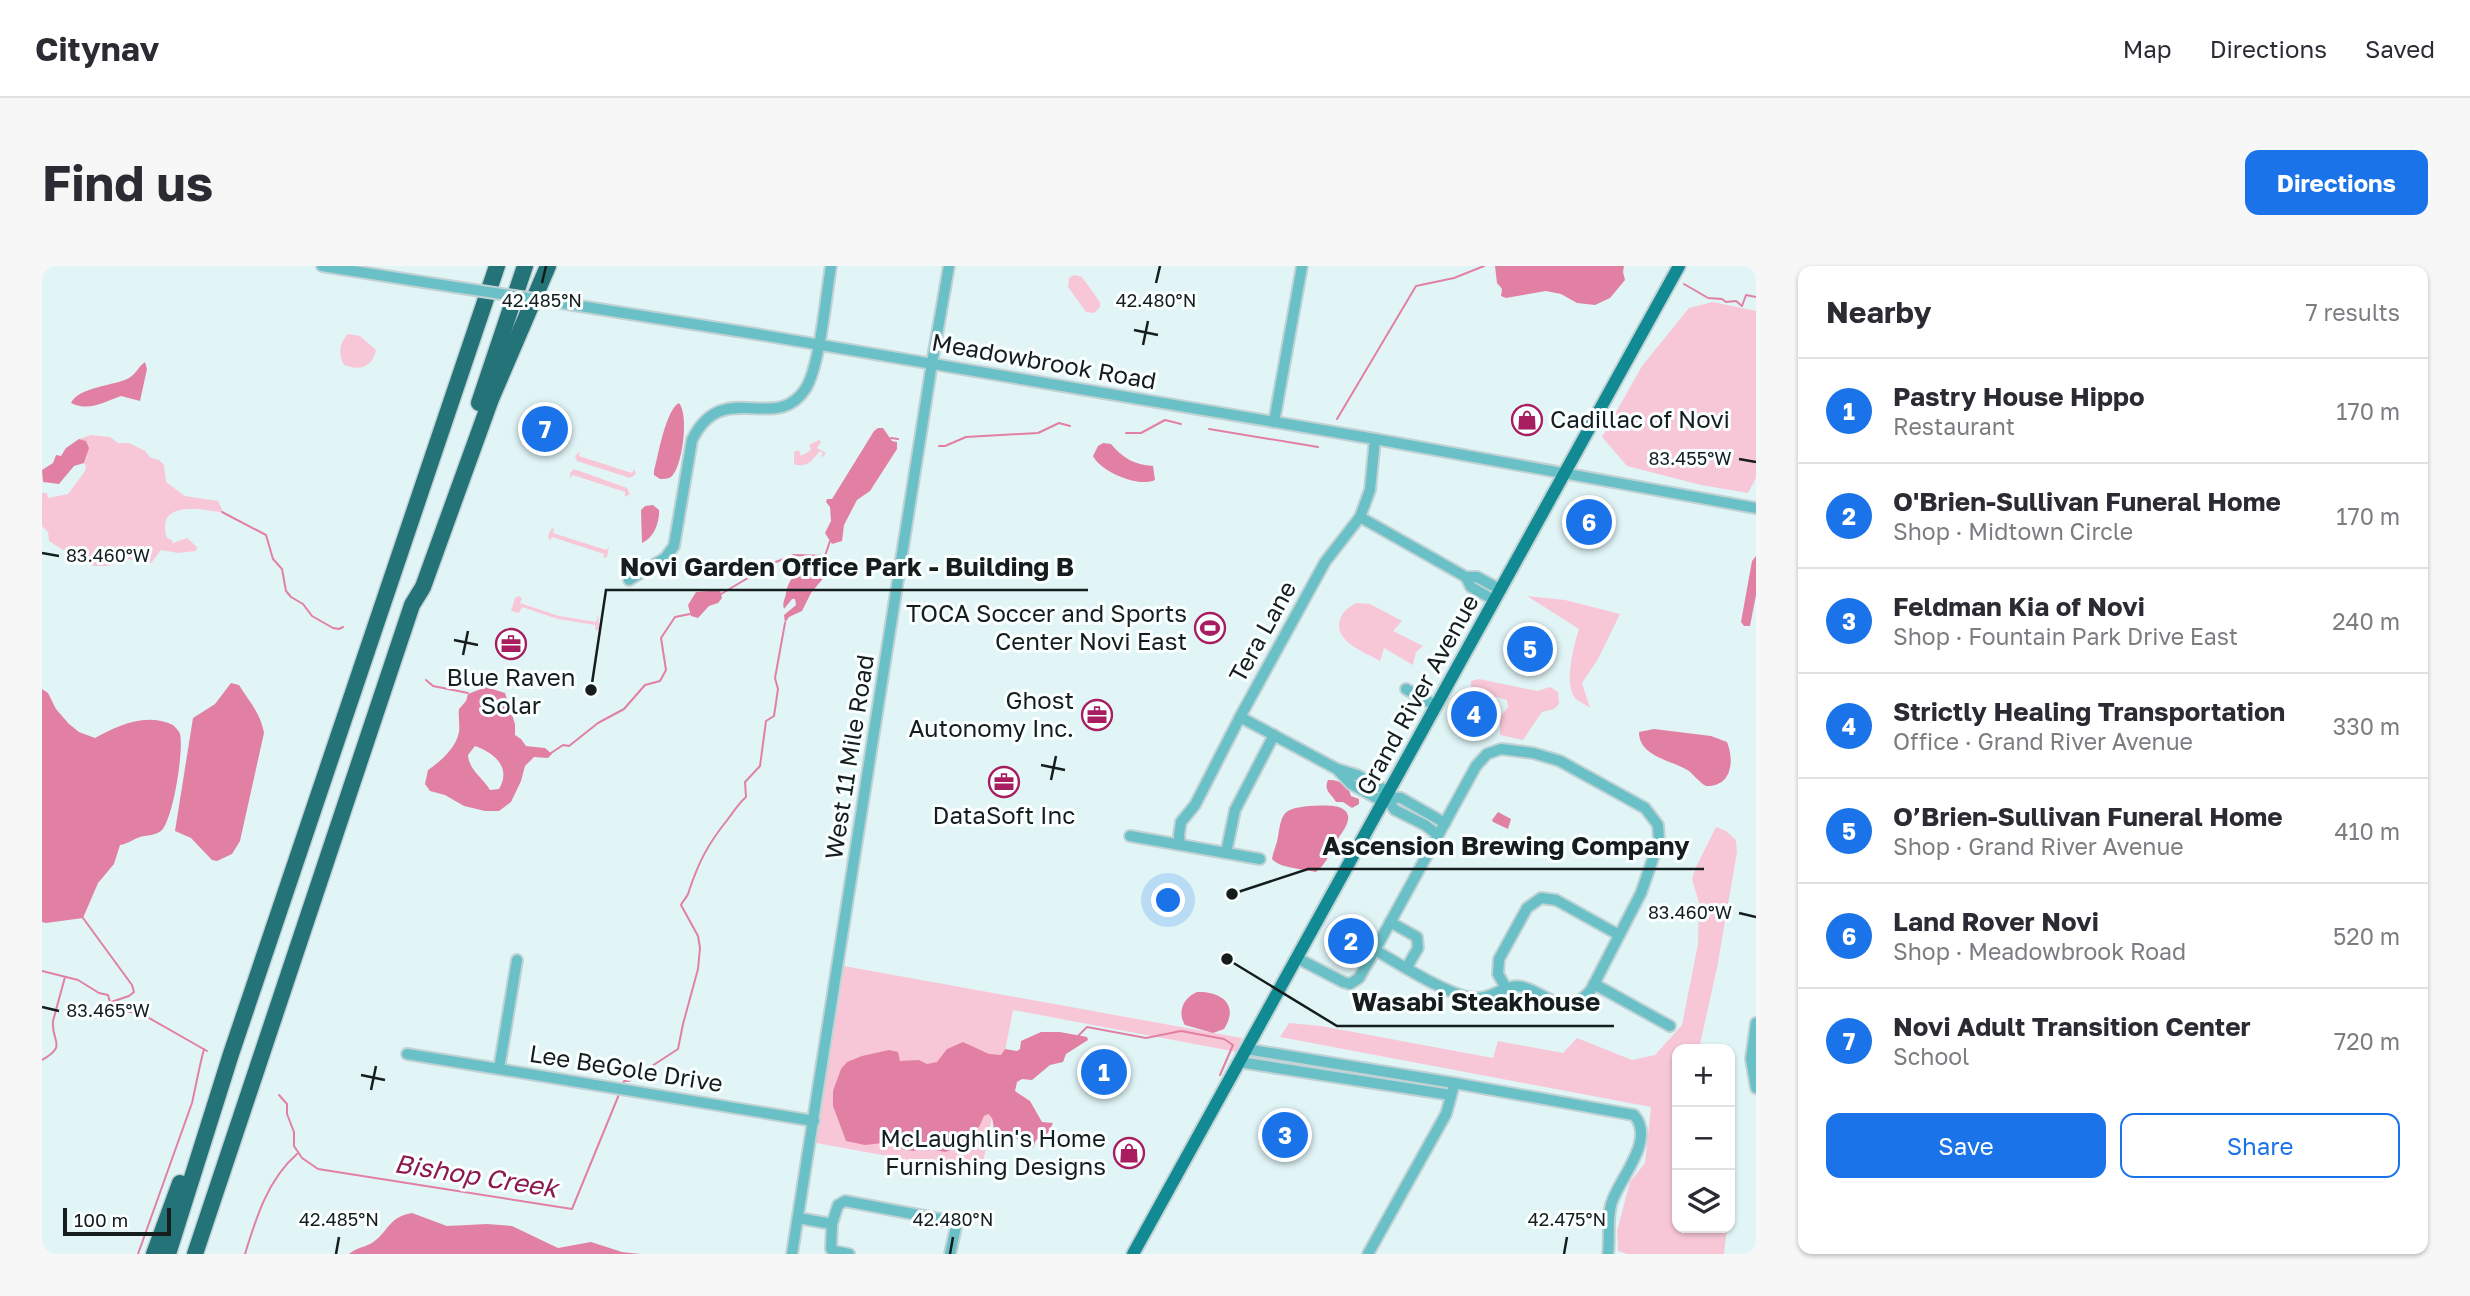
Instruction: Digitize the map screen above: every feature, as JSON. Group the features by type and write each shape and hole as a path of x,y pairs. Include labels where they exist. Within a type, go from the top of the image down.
{"highway":[{"path":"168,1254 231,1054 487,296 494,266"},
{"path":"195,1254 525,266"},
{"path":"412,605 423,587 491,399 548,266"},
{"path":"154,1254 231,1054"}],"main road":[{"name":"Grand River Avenue","path":"1133,1254 1297,958 1384,793 1498,595 1679,266"}],"street":[{"name":"Meadowbrook Road","path":"323,266 932,363 1756,508"},
{"path":"629,580 665,558 674,546 692,440 701,425 724,408 774,409 789,404 804,390 810,379 831,266"},
{"name":"West 11 Mile Road","path":"792,1254 949,266"},
{"path":"1274,422 1302,266"},
{"name":"Tera Lane","path":"1180,845 1181,821 1195,805 1325,562 1360,517 1370,491 1375,439"},
{"path":"1360,517 1466,577 1477,577 1498,595"},
{"path":"1406,689 1435,705"},
{"path":"1240,717 1337,769 1350,784 1368,794 1378,799 1384,793"},
{"path":"1226,853 1235,810 1274,735"},
{"path":"1297,958 1343,982 1350,984 1359,978 1436,834 1482,758 1493,751 1501,749 1533,753 1560,761 1641,805 1656,820 1659,841 1641,893 1594,984 1584,997 1565,1004 1553,1003 1525,988 1511,986 1490,996 1462,997 1375,950"},
{"path":"1384,793 1401,798 1445,823"},
{"path":"1384,793 1395,810 1425,825 1436,834"},
{"path":"1411,820 1419,808"},
{"path":"1130,836 1260,859"},
{"path":"1506,988 1498,975 1499,960 1527,908 1541,898 1556,900 1619,935"},
{"path":"1390,922 1417,936 1419,948 1407,967"},
{"name":"Lee BeGole Drive","path":"517,960 499,1069 814,1121"},
{"path":"1594,984 1670,1026"},
{"path":"1756,1023 1751,1059 1756,1088"},
{"path":"1246,1049 1630,1112 1638,1119 1640,1131 1637,1156 1611,1206 1608,1254"},
{"path":"407,1054 499,1069"},
{"path":"1239,1062 1451,1096"},
{"path":"1368,1254 1446,1114 1454,1083"},
{"path":"849,1254 831,1249 832,1224 838,1205 845,1201 952,1221 956,1227 950,1254"},
{"path":"798,1218 832,1224"}],"shaded area":[{"path":"1495,266 1624,266 1625,280 1610,298 1595,305 1577,303 1561,294 1546,291 1506,298 1501,296 1502,289 1497,283"},
{"path":"1074,275 1082,277 1100,302 1100,307 1094,313 1086,312 1068,287 1069,278"},
{"path":"1713,302 1756,311 1756,478 1748,493 1701,485 1627,466 1602,437 1642,366 1689,308"},
{"path":"348,334 360,336 376,350 371,361 360,368 344,365 341,357 340,349"},
{"path":"145,362 147,369 140,401 121,396 84,407 71,403 81,393 129,378"},
{"path":"679,403 684,429 679,463 671,477 660,479 654,475 654,471 660,444 670,414"},
{"path":"878,428 883,428 892,441 897,442 897,449 870,491 857,500 844,525 842,541 832,544 825,533 831,521 827,499 832,499"},
{"path":"91,435 110,437 118,443 129,443 145,451 151,458 159,460 164,465 166,482 185,496 218,501 223,511 221,512 192,509 173,512 167,517 167,538 173,543 187,538 197,547 196,551 178,553 161,550 151,563 128,559 107,566 93,566 91,559 63,550 49,541 48,532 42,526 42,493 47,493 48,498 68,494 86,466 86,441 79,439"},
{"path":"79,439 86,441 89,448 84,463 74,466 59,484 43,482 42,470 53,463 56,455 61,456 66,448"},
{"path":"819,440 821,442 817,448 826,453 823,457 820,451 806,464 794,464 794,452 799,450 801,456 811,450 809,445"},
{"path":"1103,443 1111,444 1135,462 1153,466 1155,480 1130,480 1103,467 1093,456 1098,446"},
{"path":"580,451 579,456 632,473 634,469 636,474 630,478 577,461 575,456"},
{"path":"574,469 627,488 630,494 625,497 625,492 573,475 570,478"},
{"path":"653,505 659,510 657,524 650,537 642,543 641,510 645,506"},
{"path":"554,528 553,533 606,550 609,547 607,557 603,558 604,554 552,537 550,541 548,536"},
{"path":"1756,556 1756,595 1750,626 1744,626 1741,622 1752,561"},
{"path":"822,564 825,565 826,575 811,593 802,611 789,617 785,623 784,615 796,605 795,599 792,599 784,609 783,603 790,581 801,571 819,568"},
{"path":"720,590 722,598 718,603 709,606 698,618 691,616 688,605 696,592"},
{"path":"1527,596 1565,600 1620,614 1598,659 1582,683 1590,708 1576,699 1570,684 1579,629"},
{"path":"515,598 522,598 520,603 559,616 596,622 598,615 599,629 596,631 595,625 558,619 522,607 519,613 511,611"},
{"path":"1356,603 1370,604 1402,621 1393,631 1423,646 1416,652 1413,665 1384,648 1380,661 1346,640 1339,627 1340,619 1346,610"},
{"path":"1479,679 1537,691 1550,687 1558,692 1559,704 1554,709 1542,712 1523,740 1500,735 1500,717 1508,707 1507,700 1496,697 1492,700 1471,691 1471,681"},
{"path":"231,683 239,685 251,702 264,733 240,841 232,854 217,861 212,860 191,838 175,831 193,718 215,704"},
{"path":"486,687 505,693 515,724 515,735 526,746 545,748 552,754 548,758 534,757 525,766 511,802 499,811 464,806 445,795 430,791 425,784 428,770 443,758 455,743 459,732 459,709 468,694","holes":["475,746 494,757 502,768 499,789 490,790 471,765 468,755"]},
{"path":"42,689 48,693 56,709 79,732 95,738 132,722 163,721 173,725 180,733 181,742 179,769 170,814 161,831 120,845 114,864 98,883 83,918 46,923 42,922"},
{"path":"1654,729 1711,736 1727,742 1731,757 1726,778 1706,786 1689,771 1650,752 1640,740 1639,732"},
{"path":"1328,780 1342,784 1351,796 1359,799 1359,804 1352,808 1343,802 1336,802 1327,790"},
{"path":"1309,806 1340,807 1348,817 1346,826 1327,859 1316,872 1286,866 1272,859 1285,813"},
{"path":"1498,812 1511,819 1508,829 1493,822"},
{"path":"1716,827 1736,840 1737,852 1717,968 1700,1044 1672,1044 1672,1233 1726,1233 1724,1254 1627,1254 1618,1251 1617,1231 1630,1182 1645,1163 1651,1107 1280,1037 1289,1023 1321,1026 1493,1058 1498,1041 1563,1053 1577,1038 1632,1060 1655,1055 1682,1025 1698,944 1699,903 1692,879"},
{"path":"844,966 1242,1038 1237,1052 1013,1010 981,1173 816,1143"},
{"path":"1197,992 1220,997 1229,1006 1230,1013 1224,1029 1213,1033 1185,1025 1183,1006 1188,998"},
{"path":"1041,1032 1060,1032 1087,1037 1088,1040 1066,1054 1063,1062 1050,1065 1032,1080 1022,1079 1017,1082 1015,1091 1030,1101 1042,1122 1053,1123 1048,1133 1036,1140 1033,1148 1025,1147 1019,1139 997,1134 988,1114 984,1116 979,1127 967,1132 958,1147 945,1152 926,1148 913,1151 902,1149 892,1142 865,1145 846,1141 833,1106 833,1091 841,1069 847,1062 889,1050 898,1052 900,1061 919,1060 927,1064 937,1062 947,1049 963,1042 989,1054 1001,1055 1005,1049 1017,1051 1021,1041"},
{"path":"412,1213 447,1226 512,1226 558,1248 591,1242 622,1252 640,1254 349,1254 376,1240 398,1218"}],"waterway":[{"name":"Bishop Creek","path":"1337,419 1416,286 1454,278 1484,266"},
{"name":"Bishop Creek","path":"1684,284 1708,298 1736,301 1742,306 1746,295 1756,297"},
{"name":"Bishop Creek","path":"1126,433 1141,433 1165,420 1181,424"},
{"name":"Bishop Creek","path":"939,446 966,437 1038,433 1059,423 1070,426"},
{"name":"Bishop Creek","path":"1209,429 1318,447"},
{"name":"Bishop Creek","path":"891,438 898,439"},
{"path":"222,512 266,535 273,559 282,569 286,591 291,597 303,604 312,616 333,628 343,627"},
{"path":"721,594 773,563 794,555 825,556 830,541"},
{"path":"551,753 563,745 569,746 598,723 624,709 645,685 660,681 666,670 661,638 675,617 690,614"},
{"name":"Bishop Creek","path":"623,1084 678,1049 698,969 700,948 698,936 681,905 710,845 746,797 745,782 760,766 766,721 774,716 778,689 775,678 785,623"},
{"path":"426,680 433,686 468,693"},
{"path":"83,918 132,985 134,992 111,1002"},
{"name":"Bishop Creek","path":"42,971 78,980 99,993 108,995 112,1009 142,1014 207,1051"},
{"path":"42,1060 56,1047 53,1021 65,977"},
{"path":"1078,1036 1087,1027 1146,1038 1181,1031 1224,1039 1233,1045 1220,1075"},
{"path":"138,1254 192,1103 204,1049"},
{"name":"Bishop Creek","path":"279,1095 287,1104 287,1114 294,1132 294,1146 302,1158 318,1169 572,1209 620,1092"},
{"path":"245,1254 271,1187 297,1154"}],"place":[{"name":"Cadillac of Novi","path":"1527,420"},
{"name":"Novi Adult Transition Center","path":"545,429"},
{"name":"Land Rover Novi","path":"1589,522"},
{"name":"TOCA Soccer and Sports Center Novi East","path":"1210,628"},
{"name":"Blue Raven Solar","path":"511,644"},
{"name":"O’Brien-Sullivan Funeral Home","path":"1530,649"},
{"name":"Novi Garden Office Park - Building B","path":"591,690"},
{"name":"Strictly Healing Transportation","path":"1474,714"},
{"name":"Ghost Autonomy Inc.","path":"1097,715"},
{"name":"DataSoft Inc","path":"1004,782"},
{"name":"Ascension Brewing Company","path":"1232,894"},
{"name":"O'Brien-Sullivan Funeral Home","path":"1351,941"},
{"name":"Wasabi Steakhouse","path":"1227,959"},
{"name":"Pastry House Hippo","path":"1104,1072"},
{"name":"Feldman Kia of Novi","path":"1285,1135"},
{"name":"McLaughlin's Home Furnishing Designs","path":"1129,1153"}]}
